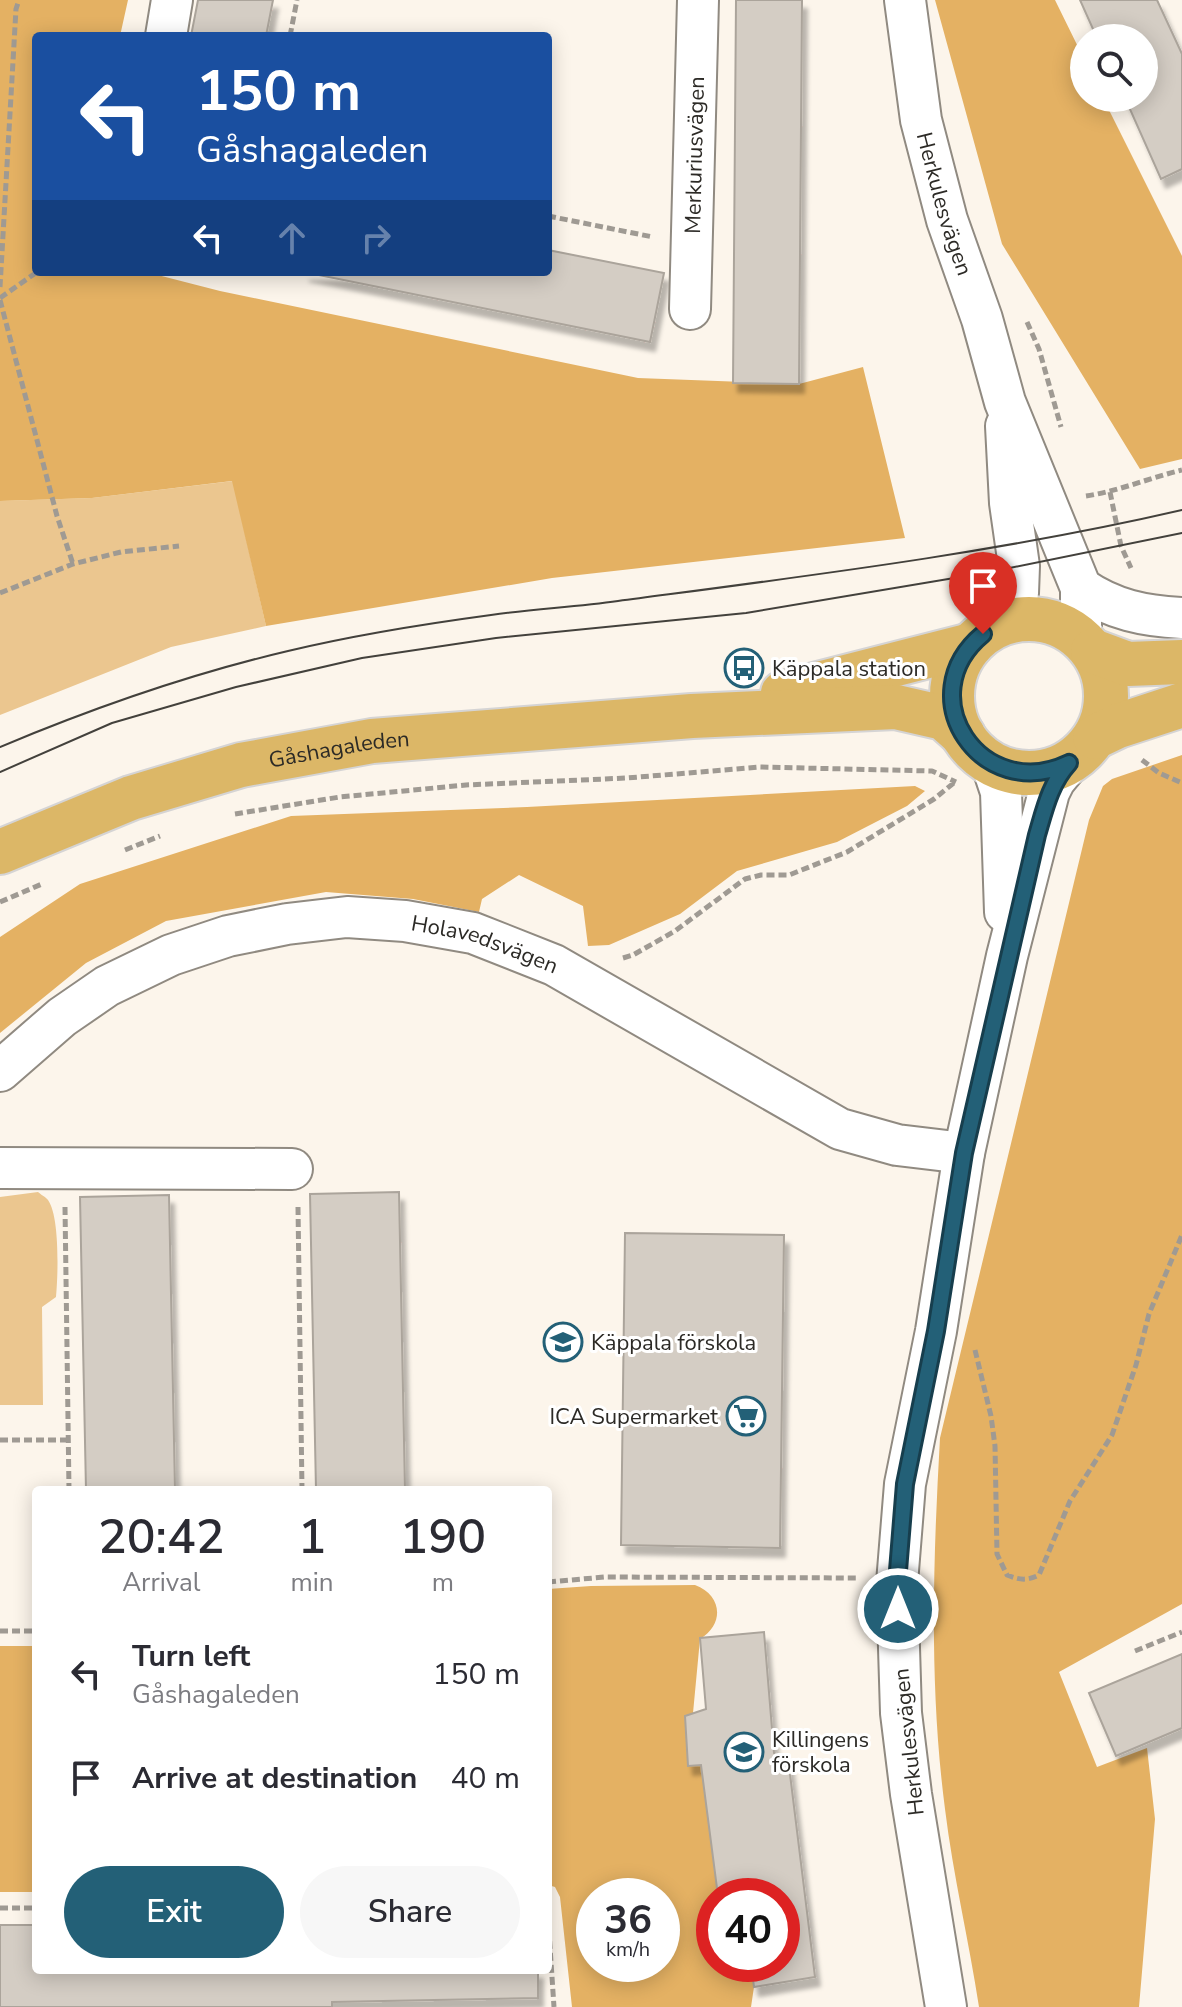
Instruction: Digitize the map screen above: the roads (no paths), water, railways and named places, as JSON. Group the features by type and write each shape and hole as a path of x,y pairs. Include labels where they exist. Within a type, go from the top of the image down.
{"main road":[{"name":"Gåshagaleden","path":"692,716 978,639 1015,620 1034,618 1055,623 1087,645 1128,664 1182,662"},
{"path":"968,766 953,712 952,687 958,666 978,639"},
{"path":"1082,750 1104,718 1107,697 1103,670 1087,645"},
{"name":"Gåshagaleden","path":"0,852 131,798 241,765 372,741 692,716 896,707 944,718 968,766 1025,773 1051,770 1118,726 1182,705"}],"street":[{"path":"167,32 172,0"},
{"name":"Merkuriusvägen","path":"690,309 698,0"},
{"name":"Herkulesvägen","path":"905,0 914,84 947,220 982,319 1005,402 1081,588 1087,645"},
{"name":"Herkulesvägen","path":"978,639 1005,614 1018,593 1019,566 1010,503 1005,402"},
{"path":"1081,588 1129,612 1182,618"},
{"name":"Herkulesvägen","path":"946,2007 901,1713 897,1583 905,1484 936,1331 964,1153 1007,956 1049,792 1055,780 1082,750"},
{"name":"Herkulesvägen","path":"968,766 1001,792 1007,956"},
{"name":"Holavedsvägen","path":"0,1071 30,1042 73,1009 107,986 171,955 228,936 287,924 347,917 405,921 473,933 554,965 840,1129 897,1145 964,1153"},
{"path":"0,1168 292,1169"}],"tram line":[{"path":"0,747 178,681 339,640 466,618 602,603 901,562 1042,539 1182,510"},
{"path":"0,772 112,723 236,687 362,658 496,638 746,613 990,572 1182,533"}],"place":[{"name":"Käppala station","path":"744,668"},
{"name":"Käppala förskola","path":"563,1342"},
{"name":"ICA Supermarket","path":"746,1416"},
{"name":"Killingens förskola","path":"744,1752"}]}
